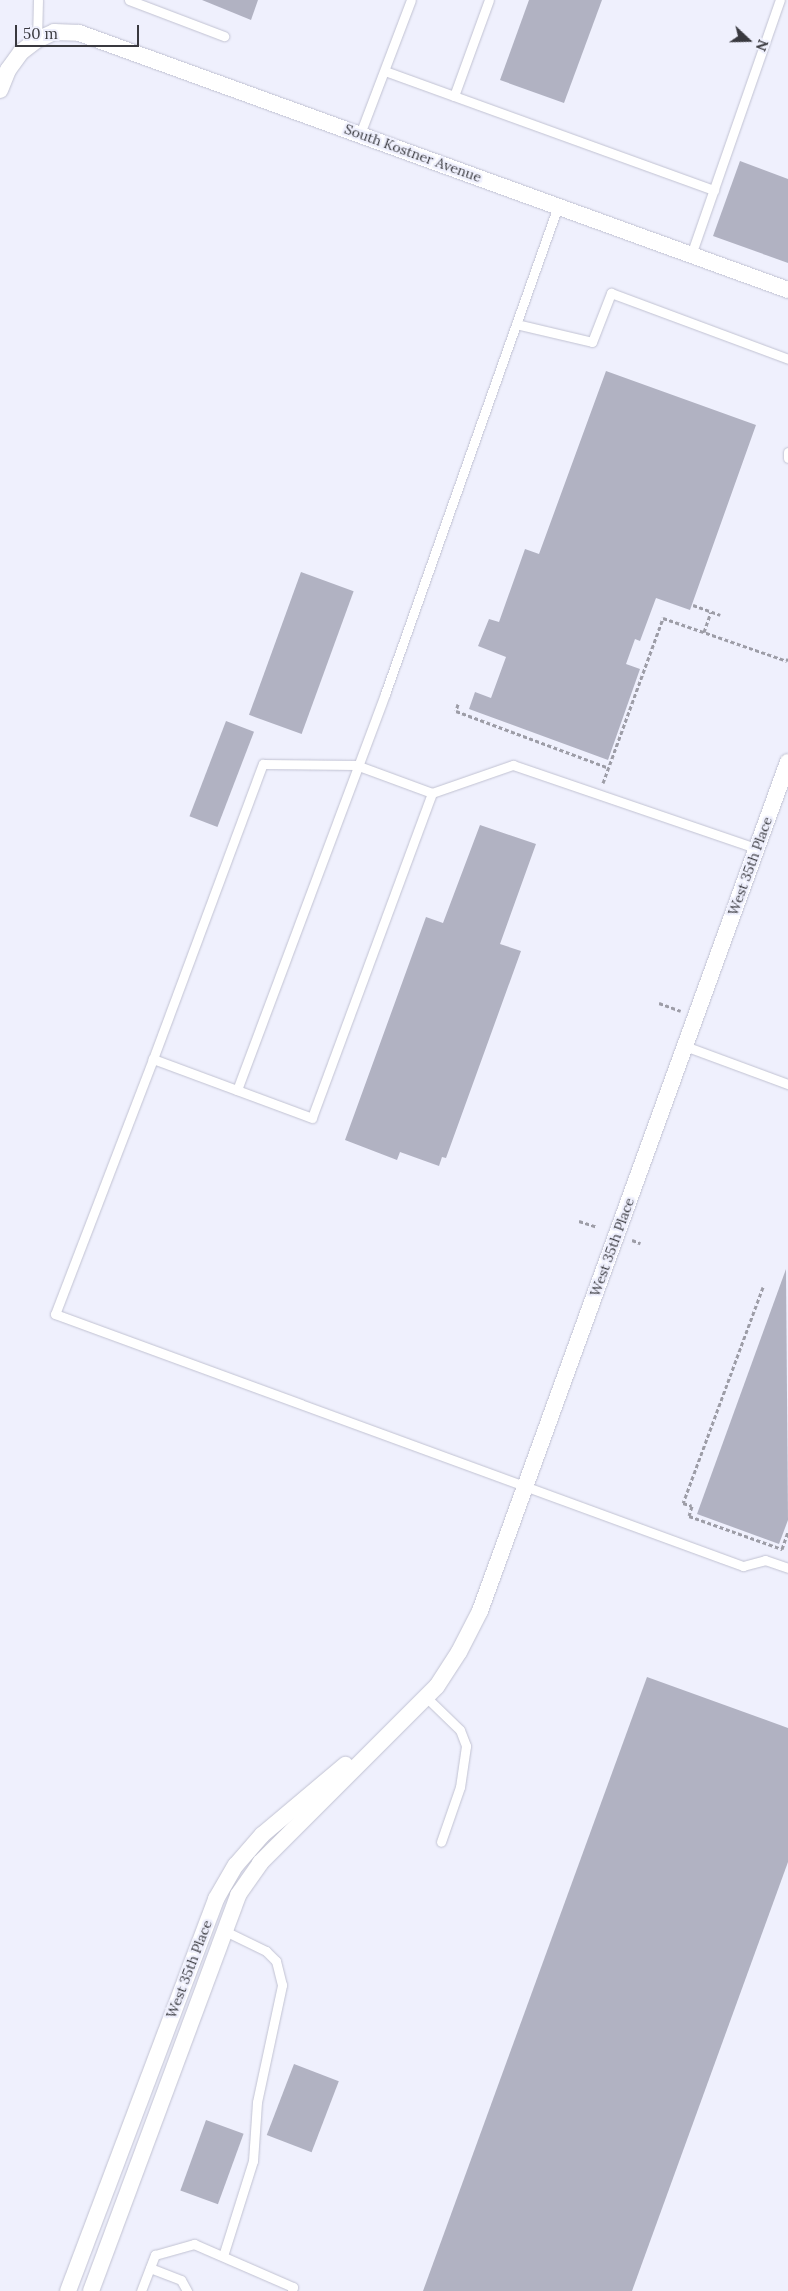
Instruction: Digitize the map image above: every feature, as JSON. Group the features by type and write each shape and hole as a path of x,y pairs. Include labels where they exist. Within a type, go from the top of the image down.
{"street":[{"name":"South Kostner Avenue","path":"37,40 54,32 79,33 788,290"},
{"path":"0,90 8,70 22,52 37,40"},
{"name":"West 35th Place","path":"92,2291 223,1930 238,1896 260,1863 426,1697 459,1652 480,1611 788,762"},
{"name":"West 35th Place","path":"68,2291 196,1946 216,1899 236,1865 297,1803 408,1716"}],"lane":[{"path":"37,40 38,0"},
{"path":"129,0 224,36"},
{"path":"360,134 411,0"},
{"path":"454,96 489,0"},
{"path":"691,255 780,0"},
{"path":"385,71 714,190"},
{"path":"237,1090 558,206"},
{"path":"516,324 592,342 611,293 788,359"},
{"path":"788,452 788,458"},
{"path":"756,848 513,765 432,793 356,766 263,764 55,1314 525,1488 743,1566 765,1560 788,1568"},
{"path":"153,1059 312,1118 432,793"},
{"path":"685,1046 788,1084"},
{"path":"426,1697 460,1730 466,1746 460,1787 441,1842"},
{"path":"223,1930 266,1951 276,1960 282,1985 257,2102 253,2161 223,2256"},
{"path":"141,2291 156,2255 194,2244 293,2287 292,2291"},
{"path":"150,2268 181,2280 187,2291"}],"path":[{"path":"694,605 720,615"},
{"path":"704,632 711,612"},
{"path":"603,782 663,618 787,661 788,658"},
{"path":"458,704 456,711 609,768"},
{"path":"658,1003 682,1011"},
{"path":"579,1221 597,1227"},
{"path":"632,1240 640,1243"},
{"path":"762,1287 683,1503 692,1506 689,1516 782,1549 788,1532"}],"building":[{"path":"202,0 258,0 251,20"},
{"path":"529,0 602,0 564,103 500,80"},
{"path":"740,161 788,179 788,263 713,236"},
{"path":"606,371 756,425 690,610 656,598 640,641 635,639 626,664 640,669 608,760 469,709 475,692 491,698 506,657 478,646 489,619 499,622 525,549 539,554"},
{"path":"301,572 354,591 302,734 249,715"},
{"path":"226,721 254,732 217,827 189,816"},
{"path":"480,825 536,844 500,944 521,951 446,1158 442,1157 439,1166 400,1152 397,1160 345,1140 426,917 443,923"},
{"path":"786,1269 788,1520 779,1544 697,1514"},
{"path":"647,1677 788,1728 788,1862 632,2291 423,2291"},
{"path":"294,2064 339,2081 312,2152 267,2135"},
{"path":"206,2120 244,2134 218,2204 180,2190"}]}
